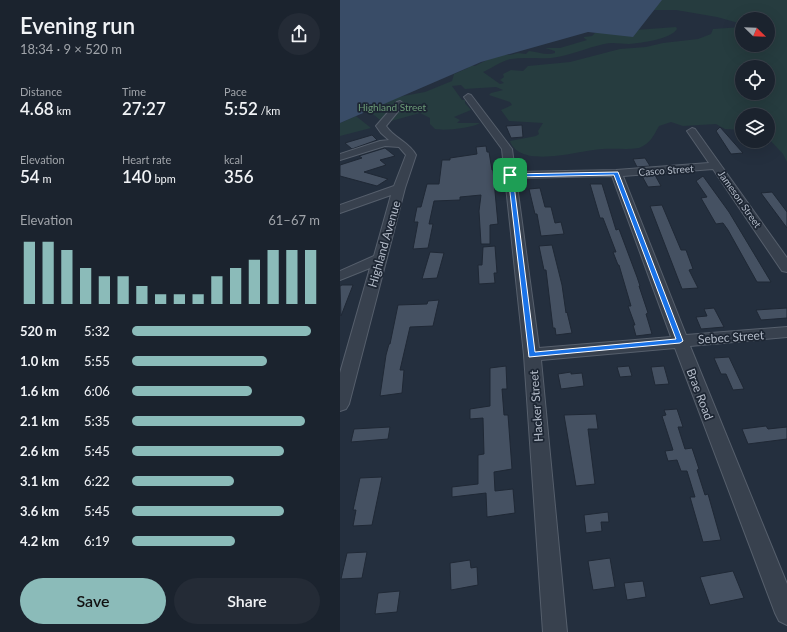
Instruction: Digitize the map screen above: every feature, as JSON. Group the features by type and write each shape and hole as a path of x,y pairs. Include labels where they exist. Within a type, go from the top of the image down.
{"street":[{"name":"Hacker Street","path":"468,97 507,149 532,355 555,632"},
{"name":"Highland Avenue","path":"340,404 345,369 399,188 411,155 409,150 385,134 381,126 400,104"},
{"name":"Jameson Street","path":"692,131 787,268"},
{"path":"340,157 384,143 399,144"},
{"name":"Casco Street","path":"510,175 616,173 716,166"},
{"name":"Brae Road","path":"616,173 787,614"},
{"path":"340,209 399,188"},
{"path":"340,276 379,259"},
{"name":"Sebec Street","path":"532,355 787,332"}],"green space":[{"name":"Highland Street","path":"637,0 787,0 787,162 783,154 775,145 775,108 735,108 735,130 725,129 716,124 683,126 671,122 659,126 654,136 639,148 602,149 566,155 538,157 526,155 516,150 510,141 536,136 539,134 538,131 543,123 509,121 501,110 512,105 510,102 489,95 491,93 503,90 496,87 465,89 461,85 452,86 462,100 465,100 465,103 471,110 454,117 460,120 457,123 480,123 458,129 435,129 430,124 430,118 420,113 384,123 360,104 425,92 452,81 454,74 468,68 469,65 475,66 503,54 526,54 529,51 552,54 555,53 555,51 545,48 560,48 587,40 584,37 592,36 595,33 676,27 677,29 662,38 648,41 629,44 607,43 564,56 551,58 511,59 483,72 500,84 504,83 500,80 504,77 503,74 511,70 523,71 528,66 570,62 620,49 646,47 663,43 698,39 711,34 713,29 735,27 735,52 775,52 775,12 735,12 735,22 717,17 676,10 647,9"},
{"path":"356,116 371,128 340,136 340,123"}],"water":[{"path":"340,0 662,0 633,37 588,32 481,62 340,123"}],"building":[{"path":"522,125 523,137 511,138 506,126"},
{"path":"720,127 735,144 735,148 739,148 743,153 731,154 716,131"},
{"path":"372,135 377,140 352,149 345,143"},
{"path":"486,146 493,170 498,224 490,225 490,244 481,244 479,211 481,195 460,197 460,200 434,201 429,224 433,224 428,248 413,249 418,222 414,222 417,207 421,207 427,184 439,184 442,160 450,160 450,158 477,154 476,147"},
{"path":"385,148 395,156 380,160 386,165 364,172 388,179 377,186 340,176 340,165 362,158 359,156"},
{"path":"645,158 650,166 637,167 633,159"},
{"path":"655,175 661,186 648,187 642,176"},
{"path":"703,176 729,212 771,282 757,282 728,230 723,223 716,224 701,198 707,197 696,181"},
{"path":"590,184 602,184 616,230 619,229 640,286 648,313 646,314 652,334 636,336 633,325 635,325 628,306 631,306 619,265 613,252 616,252 603,218 600,218"},
{"path":"540,188 545,207 551,207 555,223 561,222 564,234 541,236 537,214 535,214 529,189"},
{"path":"772,192 787,212 787,228 761,193"},
{"path":"662,205 681,250 686,250 693,269 689,270 698,288 682,289 650,206"},
{"path":"552,245 562,285 566,313 567,312 572,333 556,335 555,328 553,328 546,270 544,270 539,246"},
{"path":"495,246 497,273 494,273 495,283 479,284 478,265 482,265 483,247"},
{"path":"430,252 444,253 437,278 422,279"},
{"path":"353,285 341,316 340,286"},
{"path":"439,300 433,326 410,327 400,370 404,370 402,393 380,396 386,355 390,344 398,305 427,304 428,301"},
{"path":"714,308 724,327 701,329 696,317 707,316 704,309"},
{"path":"787,308 787,318 761,320 756,310"},
{"path":"729,357 744,389 733,390 726,374 721,374 714,358"},
{"path":"506,366 507,389 502,389 504,415 508,415 512,469 494,472 495,491 513,489 515,513 487,517 486,493 452,497 452,487 478,484 478,455 484,454 483,418 470,419 470,409 490,406 490,368"},
{"path":"629,366 632,376 620,377 617,367"},
{"path":"664,366 669,384 655,385 651,367"},
{"path":"571,372 571,374 582,373 584,386 561,389 558,374"},
{"path":"677,409 683,427 678,427 685,449 692,448 699,469 697,470 705,495 708,494 721,540 703,542 690,497 695,497 687,471 681,471 677,460 668,461 665,451 673,450 662,416 666,415 664,410"},
{"path":"596,414 598,429 588,429 595,484 576,486 564,415"},
{"path":"766,426 768,429 787,427 787,439 748,444 742,429"},
{"path":"390,427 388,439 351,442 354,429"},
{"path":"382,477 372,525 353,526 356,510 353,510 360,478"},
{"path":"608,512 609,522 601,522 602,531 586,533 584,515"},
{"path":"367,552 362,578 341,579 347,553"},
{"path":"610,558 615,587 593,590 588,561"},
{"path":"470,560 471,568 477,567 478,585 451,590 450,563"},
{"path":"733,571 744,598 710,605 700,577"},
{"path":"643,581 646,597 627,600 624,583"},
{"path":"400,591 397,612 375,614 378,593"}],"route":[{"path":"616,173 680,341 532,355 510,175 616,173"}]}
